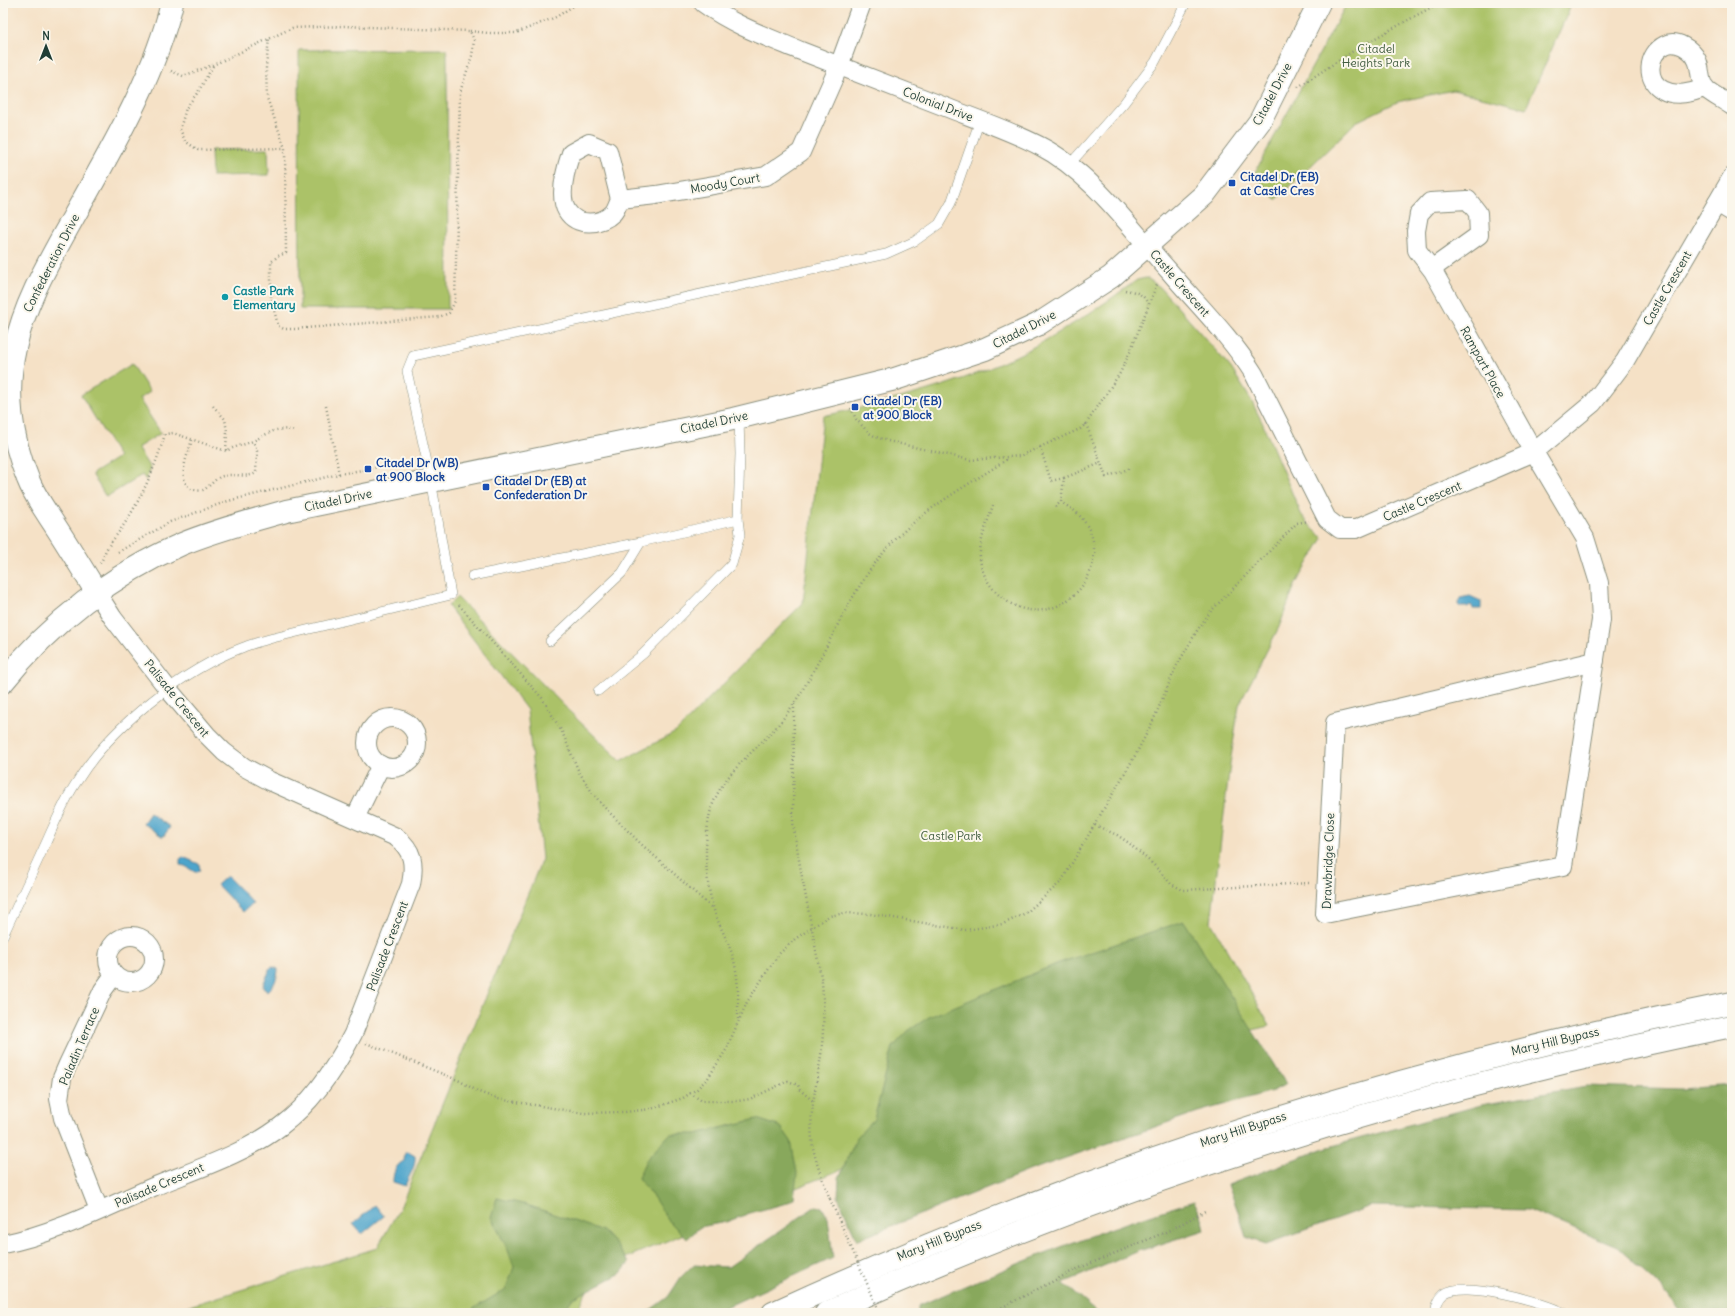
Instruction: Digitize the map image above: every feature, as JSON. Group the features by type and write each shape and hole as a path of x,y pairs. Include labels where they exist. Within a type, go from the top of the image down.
{"main road":[{"name":"Confederation Drive","path":"97,593 39,501 28,480 15,440 11,417 7,369 19,331 33,295 105,160 152,67 162,43 172,3"},
{"name":"Citadel Drive","path":"3,682 36,646 77,608 97,593 130,571 181,545 223,528 286,511 738,417 895,379 985,349 1037,325 1111,277 1204,195 1260,121 1319,3"},
{"name":"Mary Hill Bypass","path":"773,1313 854,1275 969,1228 1119,1171 1227,1134 1396,1082 1489,1057 1586,1033 1732,1003"},
{"name":"Mary Hill Bypass","path":"826,1313 918,1273 1031,1227 1220,1159 1401,1104 1493,1079 1630,1047 1732,1026"}],"street":[{"name":"Colonial Drive","path":"703,3 740,26 980,120 1039,145 1070,164 1091,183 1147,244"},
{"name":"Moody Court","path":"620,199 656,195 766,176 802,152 839,66 862,3"},
{"path":"1705,88 1732,106"},
{"name":"Castle Crescent","path":"1147,244 1167,270 1240,352 1254,374 1327,519 1340,529 1356,529 1534,452 1593,403 1625,361 1724,207 1732,177"},
{"name":"Rampart Place","path":"1432,271 1534,452"},
{"name":"Drawbridge Close","path":"1534,452 1585,538 1599,583 1601,620 1595,661 1563,866 1325,914 1334,723 1595,661"},
{"name":"Palisade Crescent","path":"3,1244 39,1235 234,1153 280,1127 297,1112 321,1087 341,1057 353,1034 413,873 409,849 396,837 270,781 244,767 224,752 207,735 168,689 113,618 97,593"},
{"path":"355,818 381,765"},
{"name":"Paladin Terrace","path":"99,1210 62,1118 59,1099 62,1078 68,1064 103,990 114,975"}],"lane":[{"path":"1070,164 1124,103 1155,62 1186,3"},
{"path":"3,936 63,806 77,780 90,761 114,734 168,689 218,658 244,647 273,638 451,595 431,480 407,370 413,356 886,254 915,241 939,224 951,203 980,120"},
{"path":"598,691 643,654 732,564 740,535 738,519 740,454 738,417"},
{"path":"472,576 641,542 738,519"},
{"path":"550,641 622,573 641,542"},
{"path":"1435,1313 1437,1302 1445,1293 1458,1289 1482,1290 1520,1297 1555,1308 1564,1313"}],"path":[{"path":"171,72 184,76 213,65 292,28 344,26 516,33 556,17 578,3"},
{"path":"1295,90 1361,46 1439,3"},
{"path":"269,38 266,68 267,98 285,148 286,253 278,256 271,262 271,297 278,326 284,329 294,329 439,317 449,314 455,301 460,92 472,56 474,40 470,31"},
{"path":"213,65 198,92 186,108 180,128 185,141 198,150 285,148"},
{"path":"851,408 856,419 869,433 888,441 970,460 1020,456 1080,429 1086,424 1120,373 1130,352 1156,284"},
{"path":"1121,290 1141,294 1145,297 1148,304"},
{"path":"213,406 225,419 227,432 226,451"},
{"path":"326,406 339,474"},
{"path":"1086,424 1106,477 1131,468"},
{"path":"100,564 104,558 106,548 121,530 142,495 157,460 165,434 173,433 226,451 239,444 253,441 265,433 285,428 295,431"},
{"path":"192,440 183,475 186,484 192,490 202,490 221,477 235,474 253,475 256,473 258,451 253,441"},
{"path":"1040,447 1051,481 1064,478 1101,463"},
{"path":"738,1020 738,992 734,961 714,910 707,866 706,844 708,822 716,795 726,778 784,717 794,704 809,680 833,632 857,590 873,566 891,544 911,524 938,502 1009,458"},
{"path":"1055,507 1060,502 1064,478"},
{"path":"993,505 981,542 980,559 984,575 993,590 1006,601 1023,608 1041,610 1059,606 1075,595 1087,580 1093,563 1093,544 1087,526 1076,512 1060,502"},
{"path":"353,1034 366,1043 460,1080 479,1092 498,1099 539,1107 583,1113 625,1112 651,1109 668,1104 690,1094 708,1078 715,1069 726,1050 747,1002 780,953 811,926 829,916 835,914 857,913 966,930 1003,924 1026,913 1060,882 1095,825 1154,721 1170,680 1186,648 1211,611 1297,523 1327,519"},
{"path":"451,595 542,698 562,732 579,772 603,806 639,842 714,910"},
{"path":"794,704 793,823 822,982 824,1017 821,1056 811,1120 812,1142 818,1168 830,1199 880,1313"},
{"path":"1095,825 1129,843 1154,865 1171,884 1183,890 1326,882"},
{"path":"690,1094 702,1101 738,1101 750,1099 788,1081 798,1085 800,1090 813,1101"},
{"path":"991,1313 1017,1299 1045,1287 1075,1270 1168,1231 1206,1210"}],"green space":[{"name":"Citadel Heights Park","path":"1347,3 1572,3 1526,108 1453,90 1397,102 1356,122 1276,200 1254,174"},
{"path":"447,49 448,309 300,309 299,50"},
{"path":"268,149 269,175 212,176 211,150"},
{"name":"Castle Park","path":"1146,278 1160,287 1231,368 1251,400 1262,422 1301,514 1312,528 1323,538 1295,585 1279,627 1239,705 1230,764 1211,922 1270,1026 1091,1067 596,1270 577,1313 172,1313 189,1306 377,1248 400,1208 542,859 527,710 448,606 457,597 579,721 621,761 676,732 803,603 823,416 924,391 983,371 1044,341 1101,306 1137,280"},
{"path":"132,364 150,392 139,399 161,433 137,448 150,468 146,480 142,475 106,497 92,474 119,457 81,395"},
{"path":"1184,921 1286,1084 1273,1091 1198,1112 1031,1170 857,1240 838,1197 839,1178 857,1137 874,1119 893,1047 908,1031 929,1017 1059,963"},
{"path":"1732,1085 1732,1313 1681,1313 1662,1288 1617,1247 1528,1210 1371,1206 1266,1244 1246,1237 1228,1185 1325,1148 1481,1105 1586,1086 1682,1089"},
{"path":"757,1119 781,1127 791,1141 797,1173 794,1198 787,1203 750,1213 726,1222 700,1227 687,1239 668,1220 654,1198 638,1178 646,1160 670,1134 696,1134"},
{"path":"497,1198 527,1205 603,1231 616,1245 629,1263 621,1273 572,1299 563,1313 470,1313 473,1309 506,1289 514,1267 508,1250 491,1217"},
{"path":"1194,1201 1203,1220 1205,1230 1139,1251 1063,1283 1098,1313 918,1313 918,1306 1020,1263 1089,1236"},
{"path":"816,1206 822,1207 828,1218 833,1258 713,1313 646,1313 668,1297 681,1277 693,1265 728,1267"}],"water":[{"path":"1470,596 1481,601 1481,609 1473,609 1470,605 1468,607 1460,607 1458,605 1460,598"},
{"path":"150,813 170,827 163,837 143,823"},
{"path":"183,857 199,864 200,869 198,872 180,865 180,859"},
{"path":"227,876 253,903 243,912 217,885"},
{"path":"273,967 278,969 277,975 274,985 267,991 263,988 263,985 269,969"},
{"path":"408,1152 415,1156 415,1160 405,1186 393,1182 393,1179 398,1165 404,1161 405,1153"},
{"path":"375,1205 384,1216 362,1234 353,1224"}],"place":[{"name":"Citadel Dr (EB) at Castle Cres","path":"1232,183"},
{"name":"Castle Park Elementary","path":"225,297"},
{"name":"Citadel Dr (EB) at 900 Block","path":"855,407"},
{"name":"Citadel Dr (WB) at 900 Block","path":"368,469"},
{"name":"Citadel Dr (EB) at Confederation Dr","path":"486,487"}]}
